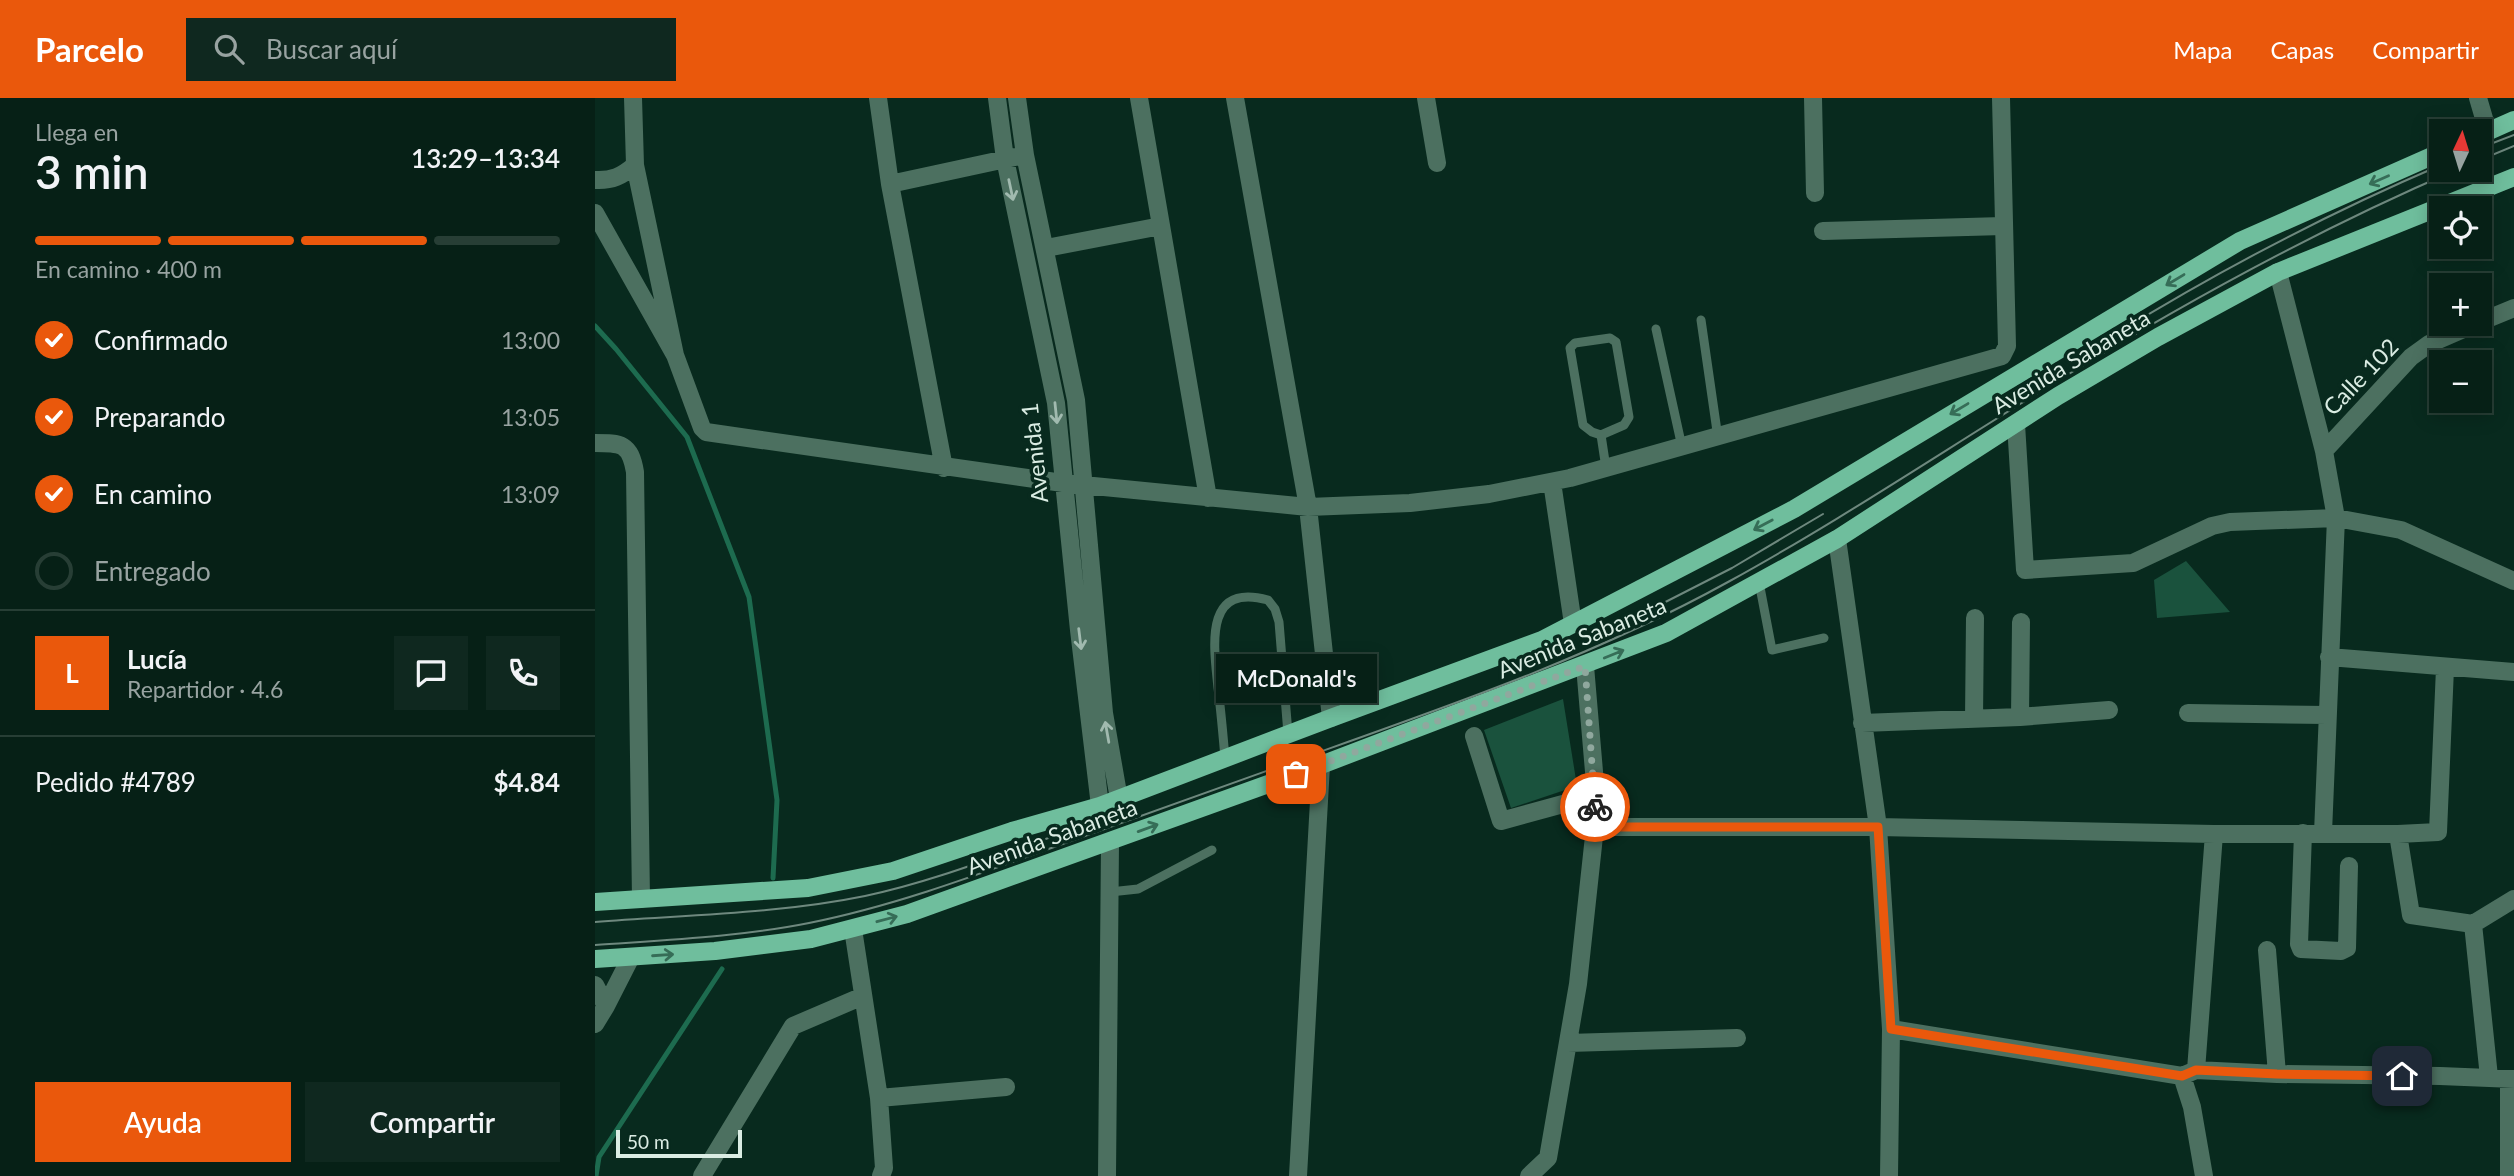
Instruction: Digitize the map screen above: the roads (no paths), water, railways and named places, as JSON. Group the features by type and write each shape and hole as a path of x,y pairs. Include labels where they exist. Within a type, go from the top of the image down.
{"main road":[{"path":"2492,130 2514,120"},
{"name":"Avenida Sabaneta","path":"595,902 809,888 893,871 1012,831 1100,806 1542,640 1794,509 2240,241 2429,157"},
{"name":"Avenida Sabaneta","path":"595,959 715,951 811,939 907,914 1321,765 1666,633 1837,539 2158,337 2278,272 2514,177"}],"street":[{"path":"633,98 635,165 675,355 702,428 706,432 944,468 1308,508 1410,503 1489,494 1552,482 1718,438 2002,356 2007,346 2001,98"},
{"path":"878,98 890,184 944,468"},
{"name":"Avenida 1","path":"997,98 1005,159 1055,403 1100,806"},
{"path":"1017,98 1025,155 1076,400 1104,713 1119,799"},
{"path":"1139,98 1208,498"},
{"path":"1235,98 1308,508 1331,718"},
{"path":"1426,98 1437,163"},
{"path":"1813,98 1815,192"},
{"path":"2478,98 2482,119"},
{"path":"890,184 1025,155"},
{"path":"595,180 606,181 622,176 635,165"},
{"path":"595,213 675,355"},
{"path":"1046,248 1161,226"},
{"path":"1823,232 2003,226"},
{"path":"2278,272 2324,452 2336,518 2323,833"},
{"path":"2492,317 2514,307"},
{"path":"1037,317 1058,312"},
{"name":"Calle 102","path":"2324,452 2411,357 2429,344 2447,336"},
{"path":"2016,424 2025,570 2133,563 2212,526 2230,522 2336,518 2401,530 2514,581"},
{"path":"595,443 618,443 628,449 635,472 641,899"},
{"path":"1552,482 1573,624"},
{"path":"1837,539 1878,827 1891,1029 1889,1176"},
{"path":"1974,719 1975,618"},
{"path":"2020,717 2021,622"},
{"path":"2329,657 2514,672"},
{"path":"1529,1176 1548,1158 1578,984 1596,795 1585,666"},
{"path":"1595,827 1878,827 2214,834 2438,832 2445,667"},
{"path":"1862,723 2020,717 2109,710"},
{"path":"2189,713 2327,715"},
{"path":"1474,736 1501,821 1596,795"},
{"path":"1298,1176 1321,765"},
{"path":"2303,833 2298,944 2301,949 2341,951 2347,948 2349,866"},
{"path":"2204,1176 2189,1073 2214,834"},
{"path":"2398,834 2411,915 2473,924 2514,899"},
{"path":"1107,1176 1109,842"},
{"path":"2473,924 2489,1077"},
{"path":"853,929 879,1098 884,1168 881,1176"},
{"path":"2267,950 2277,1074"},
{"path":"595,1024 631,957"},
{"path":"595,985 606,1006"},
{"path":"702,1176 793,1026 863,996"},
{"path":"1891,1029 2189,1073 2511,1079 2509,1176"},
{"path":"1568,1043 1737,1038"},
{"path":"879,1098 1006,1087"}],"lane":[{"path":"1701,320 1718,438"},
{"path":"1656,329 1682,447"},
{"path":"1609,338 1616,342 1629,417 1624,425 1601,435 1583,425 1570,348 1575,342 1609,338"},
{"path":"1601,435 1606,468"},
{"path":"1759,582 1772,650 1823,638"},
{"path":"1226,760 1213,637 1221,610 1230,601 1242,596 1268,600 1275,609 1279,622 1288,736"},
{"path":"1110,892 1138,889 1212,850"}],"waterway":[{"path":"595,326 687,437 749,597 777,800 773,878"},
{"path":"596,1176 599,1157 722,969"}],"tram line":[{"path":"2492,143 2514,135"},
{"path":"2492,155 2514,146"},
{"path":"2116,334 2275,244 2429,170"},
{"path":"595,945 756,932 809,923 898,901 1396,725 1565,660 1675,610 1728,582 1853,509 2018,405 2205,294 2354,217 2429,182"},
{"path":"1640,615 1732,568 1823,514"},
{"path":"595,922 798,907 865,896 938,876 1057,835"}],"place":[{"name":"McDonald's","path":"1296,774"}]}
